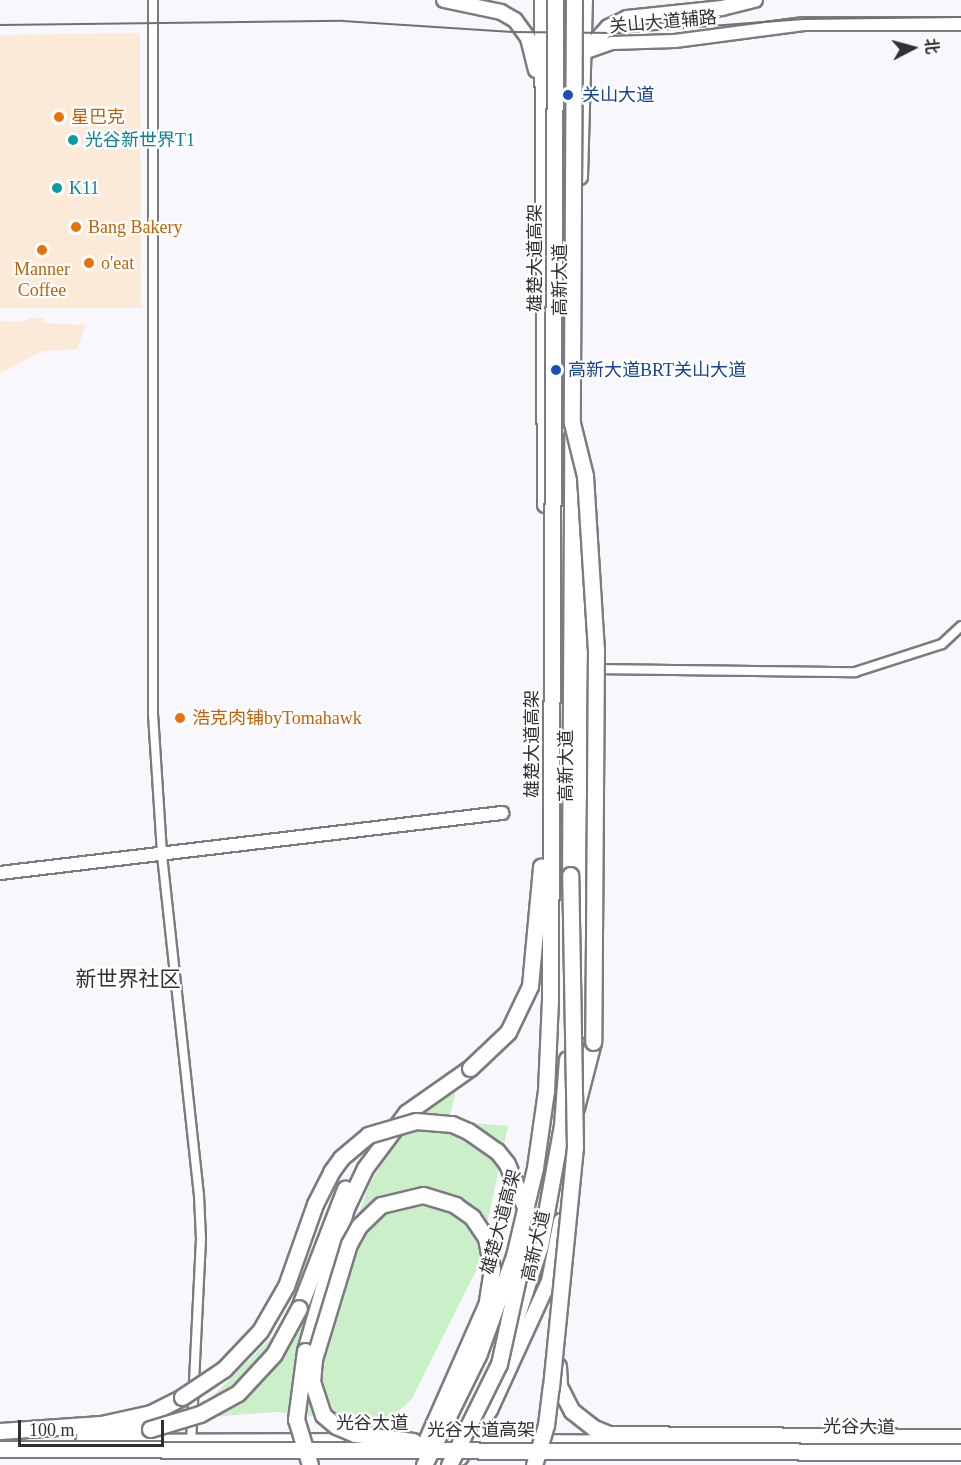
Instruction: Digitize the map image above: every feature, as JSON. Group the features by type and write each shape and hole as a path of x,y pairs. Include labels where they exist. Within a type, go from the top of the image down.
{"highway":[{"name":"雄楚大道高架","path":"424,1465 496,1309 514,1256 535,1168 549,1057 555,0"},
{"name":"雄楚大道高架","path":"448,1465 499,1364 536,1267 562,1125 568,1047 570,875 574,0"},
{"path":"572,423 585,476 596,649 593,1042 572,1125"},
{"path":"0,1440 150,1429 200,1414 238,1392 263,1368 292,1324 336,1205 359,1163 378,1138 406,1113 496,1046 519,1014 530,986 552,702"},
{"path":"534,1465 546,1425 573,1186 577,1101 570,875"},
{"path":"310,1465 296,1419 305,1350 346,1208 384,1138 406,1113"},
{"path":"0,1431 46,1431 128,1419 168,1405 216,1375 255,1338 278,1302 315,1204 341,1158 368,1135 399,1123 434,1122 468,1131 497,1151 516,1177 527,1214 527,1234 499,1364"},
{"path":"416,1465 424,1444 429,1434 468,1350 486,1305 492,1269 486,1238 472,1218 444,1200 412,1196 395,1199 374,1210 359,1226 349,1244 314,1359 312,1382 320,1408 336,1426 355,1434 383,1438 418,1441 430,1442 547,1450"},
{"path":"556,1342 563,1397 582,1421 609,1434 961,1437"},
{"name":"光谷大道高架","path":"0,1449 961,1452"}],"main road":[{"path":"444,0 501,12 515,20 528,38 545,113"},
{"name":"高新大道","path":"416,1465 431,1441 493,1304 509,1255 530,1168 544,1057 545,113 541,48 542,0"},
{"name":"高新大道","path":"456,1465 499,1391 549,1281 562,1212 572,1125 580,1030 584,669 578,369 585,0"},
{"path":"585,48 601,33 627,18 722,8 755,0"},
{"name":"光谷大道","path":"0,1440 471,1441 961,1446"}],"street":[{"path":"153,0 153,714 162,855 199,1206 191,1441"},
{"name":"关山大道辅路","path":"585,48 612,43 675,41 804,24 961,24"},
{"path":"584,669 855,672 942,644 961,626"},
{"path":"0,873 502,813"}],"shaded area":[{"path":"140,33 141,308 0,308 0,35"},
{"path":"31,318 43,318 43,323 86,325 77,349 43,351 0,373 0,321 23,322"}],"green space":[{"path":"457,1085 449,1121 508,1126 478,1267 412,1399 384,1424 275,1412 210,1417 210,1399 283,1326 347,1247 369,1185 400,1133"}],"tram line":[{"path":"0,25 343,21 513,32 618,33 803,19 961,17"}],"place":[{"name":"关山大道","path":"568,95"},
{"name":"星巴克","path":"59,117"},
{"name":"光谷新世界T1","path":"73,140"},
{"name":"K11","path":"57,188"},
{"name":"Bang Bakery","path":"76,227"},
{"name":"Manner Coffee","path":"42,250"},
{"name":"o'eat","path":"89,263"},
{"name":"高新大道BRT关山大道","path":"556,370"},
{"name":"浩克肉铺byTomahawk","path":"180,718"}],"district":[{"name":"新世界社区","path":"128,979"}]}
